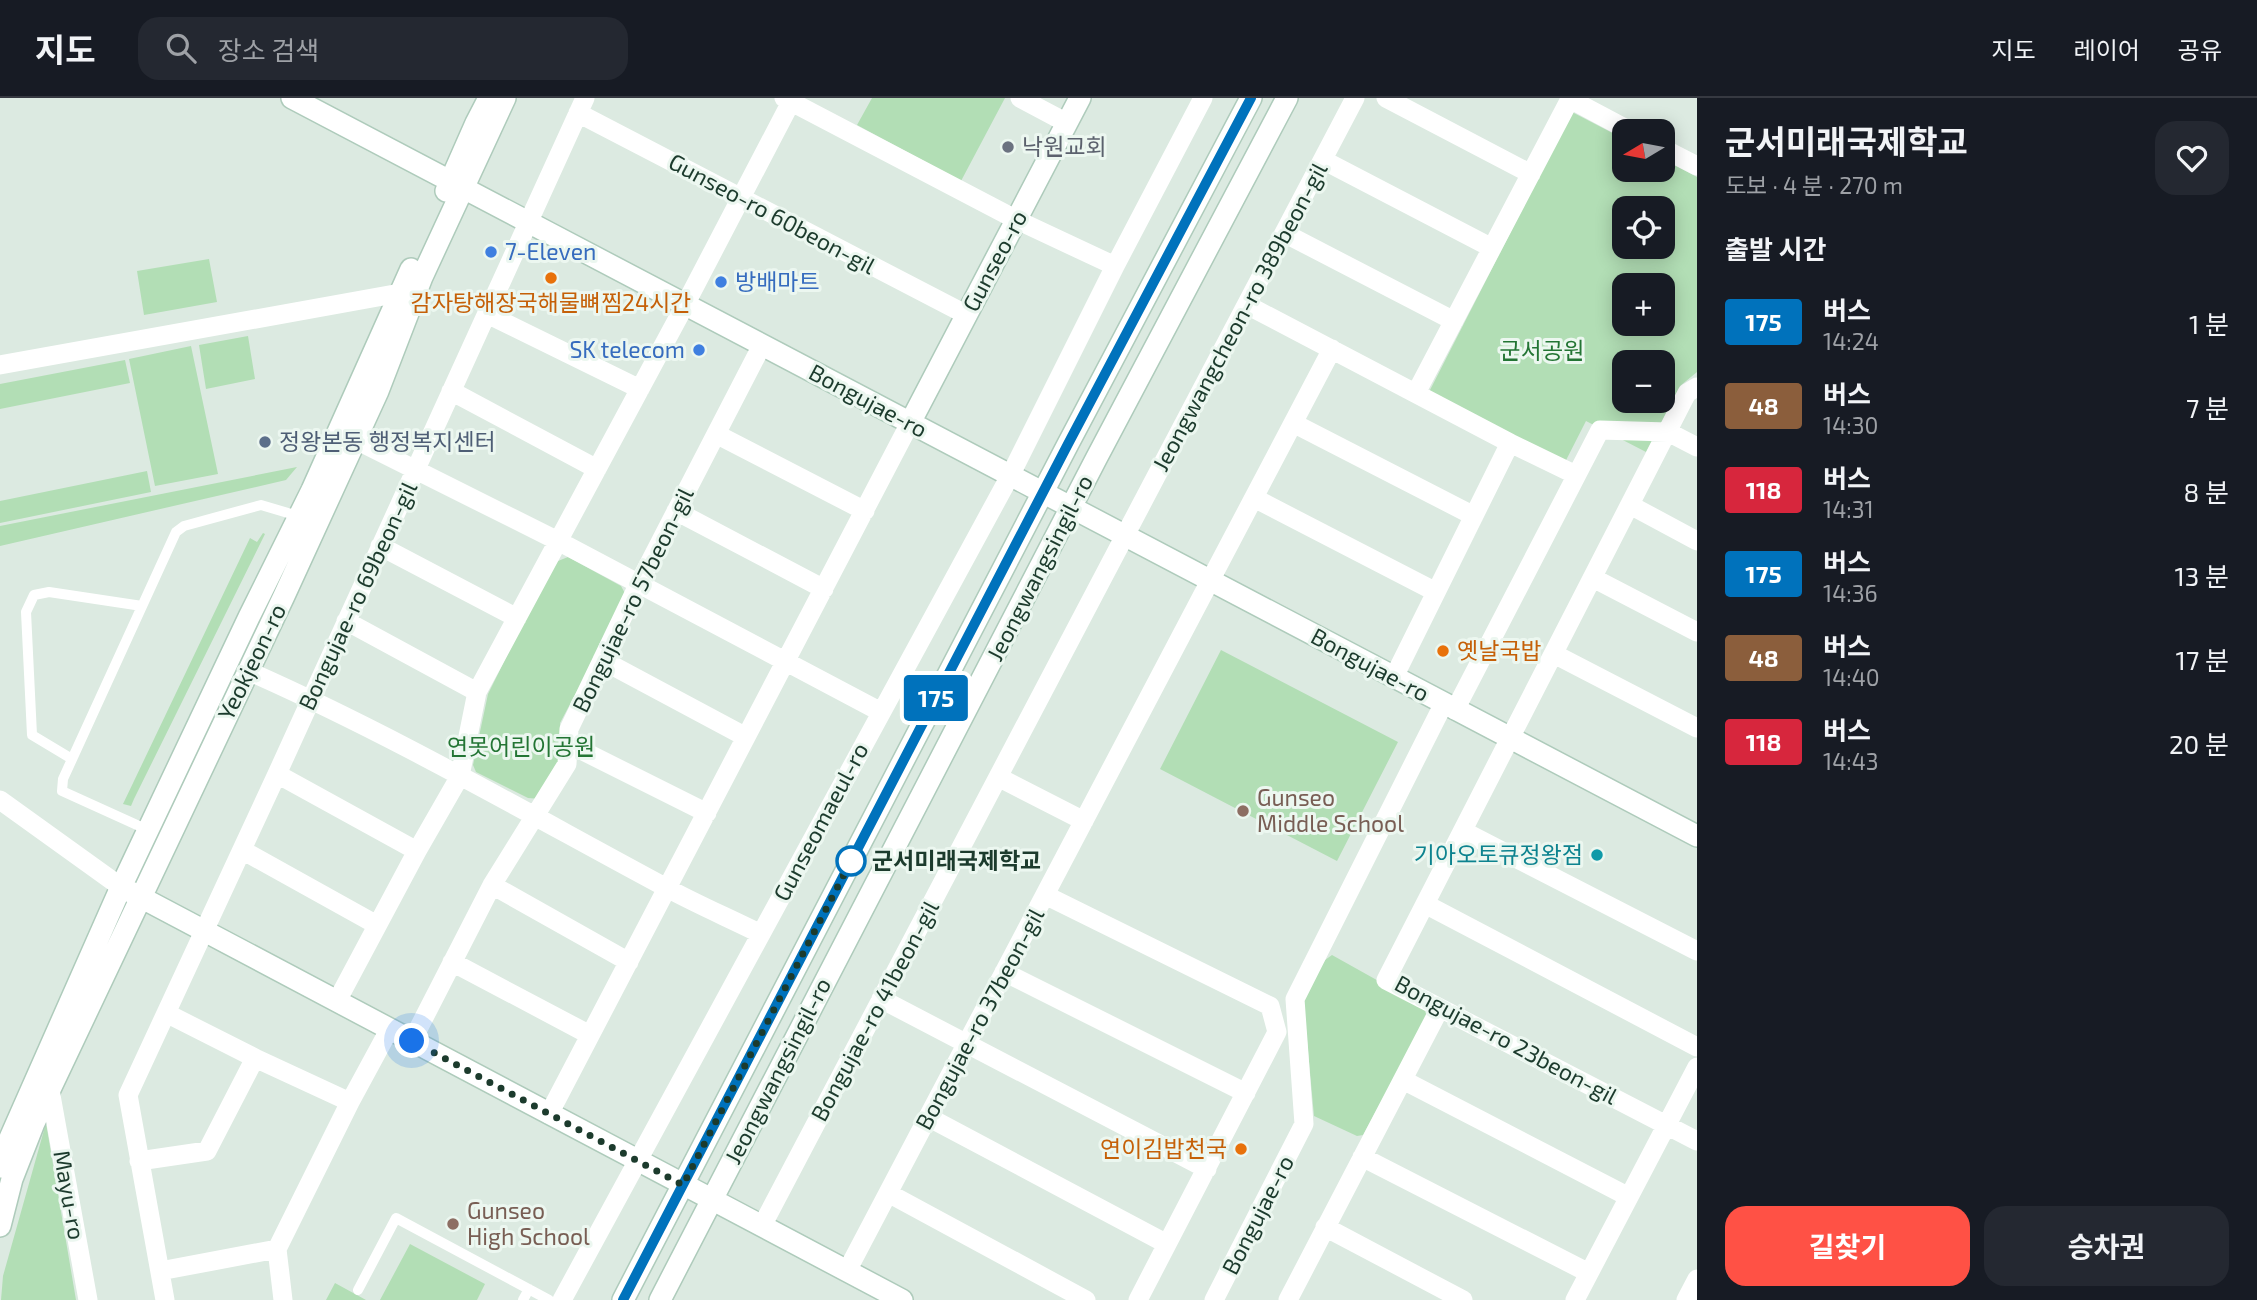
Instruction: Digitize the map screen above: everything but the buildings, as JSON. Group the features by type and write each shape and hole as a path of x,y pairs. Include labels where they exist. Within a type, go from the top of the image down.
{"street":[{"name":"Bongujae-ro","path":"292,98 1697,836"},
{"name":"Yeokjeon-ro","path":"0,1167 10,1138 131,892 248,671 356,440 378,391 457,185 476,123 489,98"},
{"name":"Yeokjeon-ro","path":"0,1226 12,1179 131,892 148,830 248,617 299,516 400,293 505,98"},
{"path":"1020,98 1067,123"},
{"name":"Gunseo-ro","path":"910,423 1080,98"},
{"name":"Gunseomaeul-ro","path":"562,1300 1011,474 1203,98"},
{"name":"Jeongwangsingil-ro","path":"623,1300 1251,98"},
{"name":"Jeongwangsingil-ro","path":"660,1300 1287,98"},
{"name":"Jeongwangcheon-ro 389beon-gil","path":"1125,536 1355,98"},
{"path":"1386,98 1531,174"},
{"path":"337,1001 417,850 460,776 477,692 741,198 789,99 1017,220 1115,266"},
{"path":"1416,393 1568,99 1612,122"},
{"name":"Gunseo-ro 60beon-gil","path":"581,105 741,198 967,315"},
{"name":"Bongujae-ro 69beon-gil","path":"165,1300 128,1095 581,105"},
{"path":"1675,155 1697,166"},
{"path":"1323,160 1492,248"},
{"path":"1284,233 1454,321"},
{"path":"0,365 400,293"},
{"path":"1247,304 1576,475"},
{"path":"486,314 640,389"},
{"name":"Bongujae-ro 57beon-gil","path":"412,1041 492,885 567,764 569,729 638,585 762,345"},
{"name":"Bongujae-ro 37beon-gil","path":"847,1271 1332,349"},
{"name":"Bongujae-ro 23beon-gil","path":"1697,387 1688,393 1386,980 1697,1141"},
{"path":"451,391 597,469"},
{"path":"549,1114 910,423"},
{"path":"1293,423 1474,516"},
{"path":"1450,707 1600,430 1668,432 1697,447"},
{"path":"716,435 865,511"},
{"path":"356,440 558,541 881,712"},
{"path":"1394,677 1510,443"},
{"path":"1254,498 1436,592"},
{"path":"1630,505 1697,541"},
{"path":"676,511 824,589"},
{"name":"Bongujae-ro 41beon-gil","path":"762,1226 1125,536"},
{"path":"380,545 517,618"},
{"path":"1593,578 1697,632"},
{"path":"346,621 477,692"},
{"path":"1554,654 1697,728"},
{"path":"602,660 746,737"},
{"path":"248,671 310,698 667,888 761,934"},
{"name":"Bongujae-ro","path":"1214,1300 1304,1124 1295,999 1450,707"},
{"path":"569,744 707,813"},
{"path":"277,774 417,850"},
{"path":"998,777 1084,821"},
{"path":"0,800 131,892 902,1300"},
{"path":"1463,831 1697,951"},
{"path":"242,850 377,925"},
{"path":"492,885 629,962"},
{"path":"1045,895 1270,1006 1278,1032 1138,1300"},
{"path":"1425,904 1697,1046"},
{"path":"452,962 590,1035"},
{"path":"1004,972 1246,1093"},
{"path":"881,999 1207,1169"},
{"path":"1288,1300 1440,1008"},
{"path":"166,1013 349,1102"},
{"path":"283,1300 276,1249 388,1030"},
{"path":"139,1161 207,1151 256,1058"},
{"path":"1575,1300 1697,1067"},
{"path":"1404,1080 1629,1197"},
{"name":"Mayu-ro","path":"50,1090 88,1300"},
{"path":"928,1117 1167,1244"},
{"path":"1362,1157 1589,1273"},
{"path":"888,1193 1086,1300"},
{"path":"1325,1227 1463,1300"},
{"path":"160,1271 276,1249"},
{"path":"1686,1300 1697,1279"}],"lane":[{"path":"148,830 62,791 63,779 176,532 184,526 261,505 299,516"},
{"path":"72,759 32,736 26,612 34,595 49,592 142,606"},
{"path":"358,1290 396,1218 549,1300"},
{"path":"523,1300 529,1289"}],"green space":[{"path":"872,98 1005,98 961,181 857,125"},
{"name":"군서공원","path":"1572,112 1612,133 1612,182 1675,182 1675,165 1697,177 1697,372 1680,386 1675,396 1675,350 1612,350 1612,413 1666,413 1646,452 1586,421 1558,476 1429,392"},
{"path":"209,259 217,302 144,315 137,271"},
{"path":"248,336 255,379 206,389 199,345"},
{"path":"191,346 218,474 155,486 129,359"},
{"path":"125,360 130,383 0,409 0,384"},
{"path":"297,467 286,480 0,546 0,526"},
{"path":"147,471 151,492 0,523 0,501"},
{"path":"263,533 265,534 131,806 123,804 250,538 257,542"},
{"name":"연못어린이공원","path":"568,557 621,586 627,597 560,723 564,756 541,799 528,798 476,772 473,765 488,694 553,563"},
{"path":"1221,650 1398,742 1337,861 1160,769"},
{"path":"1332,955 1425,1007 1427,1017 1363,1135 1357,1136 1314,1116 1303,996 1325,960"},
{"path":"46,1123 76,1300 1,1300 3,1276"},
{"path":"410,1244 485,1284 477,1300 380,1300"},
{"path":"335,1283 366,1300 326,1300"}],"bus line":[{"name":"175","path":"623,1300 1251,98"}],"place":[{"name":"낙원교회","path":"1008,147"},
{"name":"7-Eleven","path":"491,252"},
{"name":"감자탕해장국해물뼈찜24시간","path":"551,278"},
{"name":"방배마트","path":"721,282"},
{"name":"SK telecom","path":"699,350"},
{"name":"정왕본동 행정복지센터","path":"265,442"},
{"name":"옛날국밥","path":"1443,651"},
{"name":"Gunseo Middle School","path":"1243,811"},
{"name":"기아오토큐정왕점","path":"1597,855"},
{"name":"군서미래국제학교","path":"851,861"},
{"name":"연이김밥천국","path":"1241,1149"},
{"name":"Gunseo High School","path":"453,1224"}],"route":[{"path":"412,1041 683,1185 851,861"}]}
